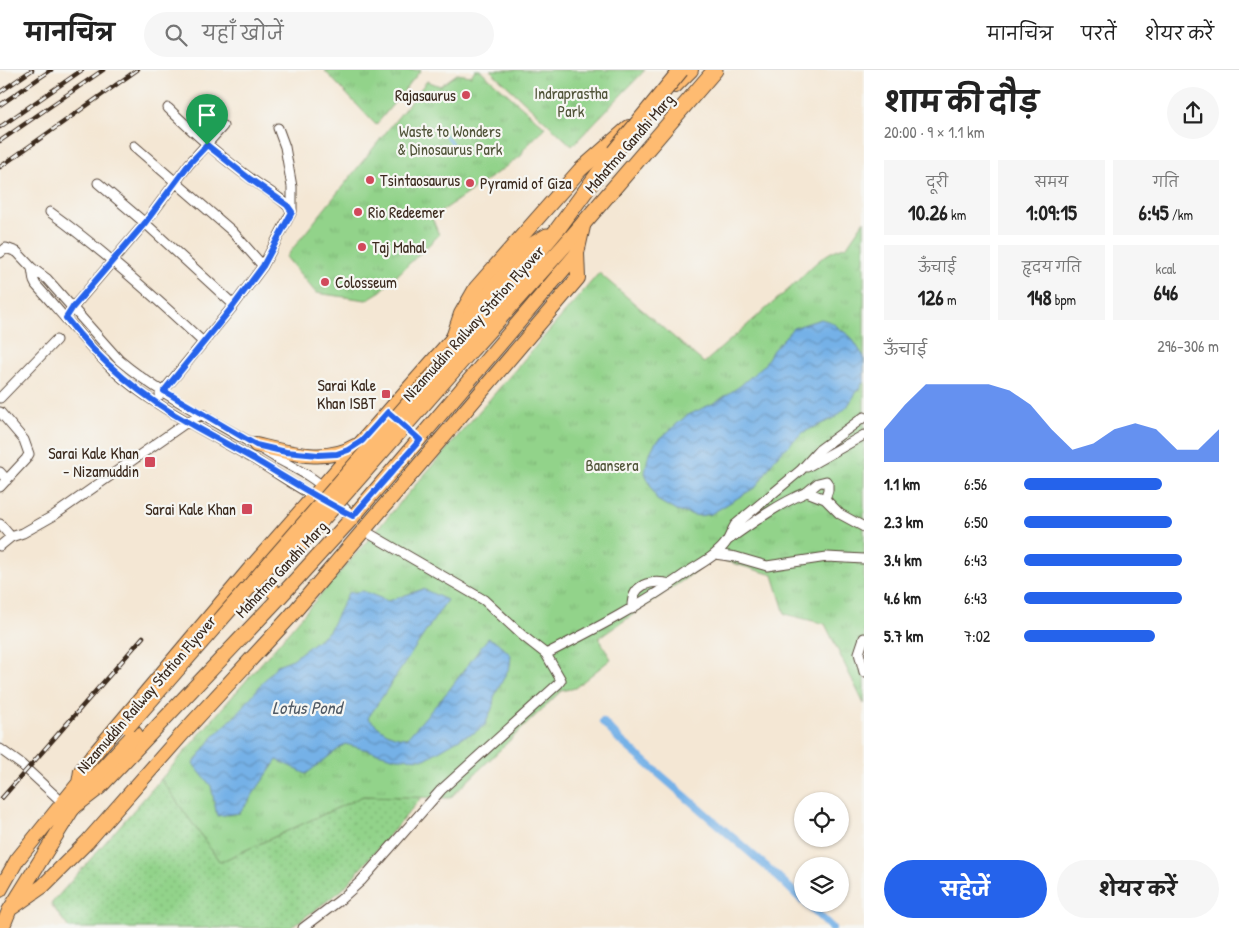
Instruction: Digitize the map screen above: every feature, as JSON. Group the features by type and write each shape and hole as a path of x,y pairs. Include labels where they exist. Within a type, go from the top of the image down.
{"highway":[{"name":"Nizamuddin Railway Station Flyover","path":"510,298 614,152 681,70"},
{"name":"Mahatma Gandhi Marg","path":"584,222 715,70"},
{"name":"Nizamuddin Railway Station Flyover","path":"79,783 131,730 510,298 584,222"},
{"path":"453,338 527,248 557,230"},
{"name":"Nizamuddin Railway Station Flyover","path":"67,805 91,782 131,730"}],"main road":[{"name":"Mahatma Gandhi Marg","path":"2,928 8,910 79,783 81,771 90,759 249,570 453,338 461,314 476,288 580,170 691,70"},
{"name":"Mahatma Gandhi Marg","path":"0,890 17,860 67,805 99,788 280,597 420,440 577,252 584,222"},
{"path":"8,910 43,886 88,842 184,732 289,618 578,278 577,252"},
{"path":"388,412 420,440"},
{"path":"256,445 286,452 318,455 337,454 348,450 362,441"},
{"path":"249,570 280,597"}],"street":[{"path":"168,108 207,145 287,205 292,212"},
{"path":"66,318 73,307 145,223 189,164 223,126"},
{"path":"155,400 234,305 263,266 292,212 292,187 285,147 278,128"},
{"path":"134,146 232,231 263,266"},
{"path":"98,183 145,223 234,305"},
{"path":"50,212 86,237 203,342"},
{"path":"0,253 6,248 17,252 32,268 43,274 130,369 256,445 353,516"},
{"path":"32,268 36,285 114,370 187,422 253,459 318,491 353,516"},
{"path":"0,398 56,340"},
{"path":"0,412 24,440 29,454 0,487"},
{"path":"0,546 11,537 23,533 53,516 187,422 203,414"},
{"path":"728,540 735,524 801,470 819,450 864,417"},
{"path":"801,470 864,435"},
{"path":"0,472 7,480"},
{"path":"546,654 632,609 715,554 728,540 758,519 807,492 818,483 826,482 828,484 825,499"},
{"path":"807,492 825,499 840,514 864,527"},
{"path":"0,524 11,537"},
{"path":"302,928 340,900 361,881 441,790 561,680 546,654 523,636 484,600 362,530"},
{"path":"715,554 736,557 768,566 827,558 864,559"},
{"path":"632,609 632,600 635,592 650,582 658,581 671,584"},
{"path":"864,638 859,654 864,672"},
{"path":"0,749 22,765 67,805"}],"green space":[{"path":"324,70 421,70 376,125"},
{"name":"Waste to Wonders & Dinosaurus Park","path":"475,70 480,70 545,127 524,149 521,156 432,218 439,235 381,291 366,300 316,293 286,257 427,81 440,86 457,74 471,76"},
{"name":"Indraprastha Park","path":"490,70 645,70 572,146"},
{"name":"Baansera","path":"864,221 864,704 825,624 785,614 773,575 715,558 599,638 611,659 575,688 561,691 450,798 363,796 220,862 161,779 599,273 704,363 789,289 815,263 829,253 847,246"},
{"path":"161,779 220,862 363,796 423,796 342,890 290,928 69,928 51,904"}],"water":[{"path":"821,319 831,322 851,337 864,357 864,381 847,407 836,417 802,433 776,457 756,487 711,514 699,516 676,511 657,500 645,473 648,457 655,443 686,416 716,402 740,386 764,365 773,350 793,328"},
{"name":"Lotus Pond","path":"423,589 447,600 368,718 390,734 407,738 449,690 488,638 497,642 511,655 510,666 494,697 493,706 485,725 474,733 463,737 425,759 396,758 345,744 306,774 277,760 240,813 217,816 211,786 193,764 213,737 237,714 277,665 293,659 329,631 348,593 363,591 388,601"}],"waterway":[{"path":"438,127 455,147"},
{"path":"603,722 620,740 794,892"},
{"path":"815,912 832,928"}],"railway":[{"path":"0,92 32,70"},
{"path":"0,105 51,70"},
{"path":"0,127 82,70"},
{"path":"0,141 103,70"},
{"path":"0,167 137,70"},
{"path":"2,798 143,637"}],"place":[{"name":"Rajasaurus","path":"466,95"},
{"name":"Tsintaosaurus","path":"370,180"},
{"name":"Pyramid of Giza","path":"470,183"},
{"name":"Rio Redeemer","path":"358,212"},
{"name":"Taj Mahal","path":"362,247"},
{"name":"Colosseum","path":"325,282"},
{"name":"Sarai Kale Khan ISBT","path":"386,394"},
{"name":"Sarai Kale Khan - Nizamuddin","path":"150,462"},
{"name":"Sarai Kale Khan","path":"247,509"}],"route":[{"path":"207,145 287,205 292,212 263,266 164,391 256,445 286,452 318,455 337,454 348,450 362,441 388,412 420,440 353,516 314,496 194,426 127,381 114,370 66,318 73,307 145,223 189,164 207,145"}]}
